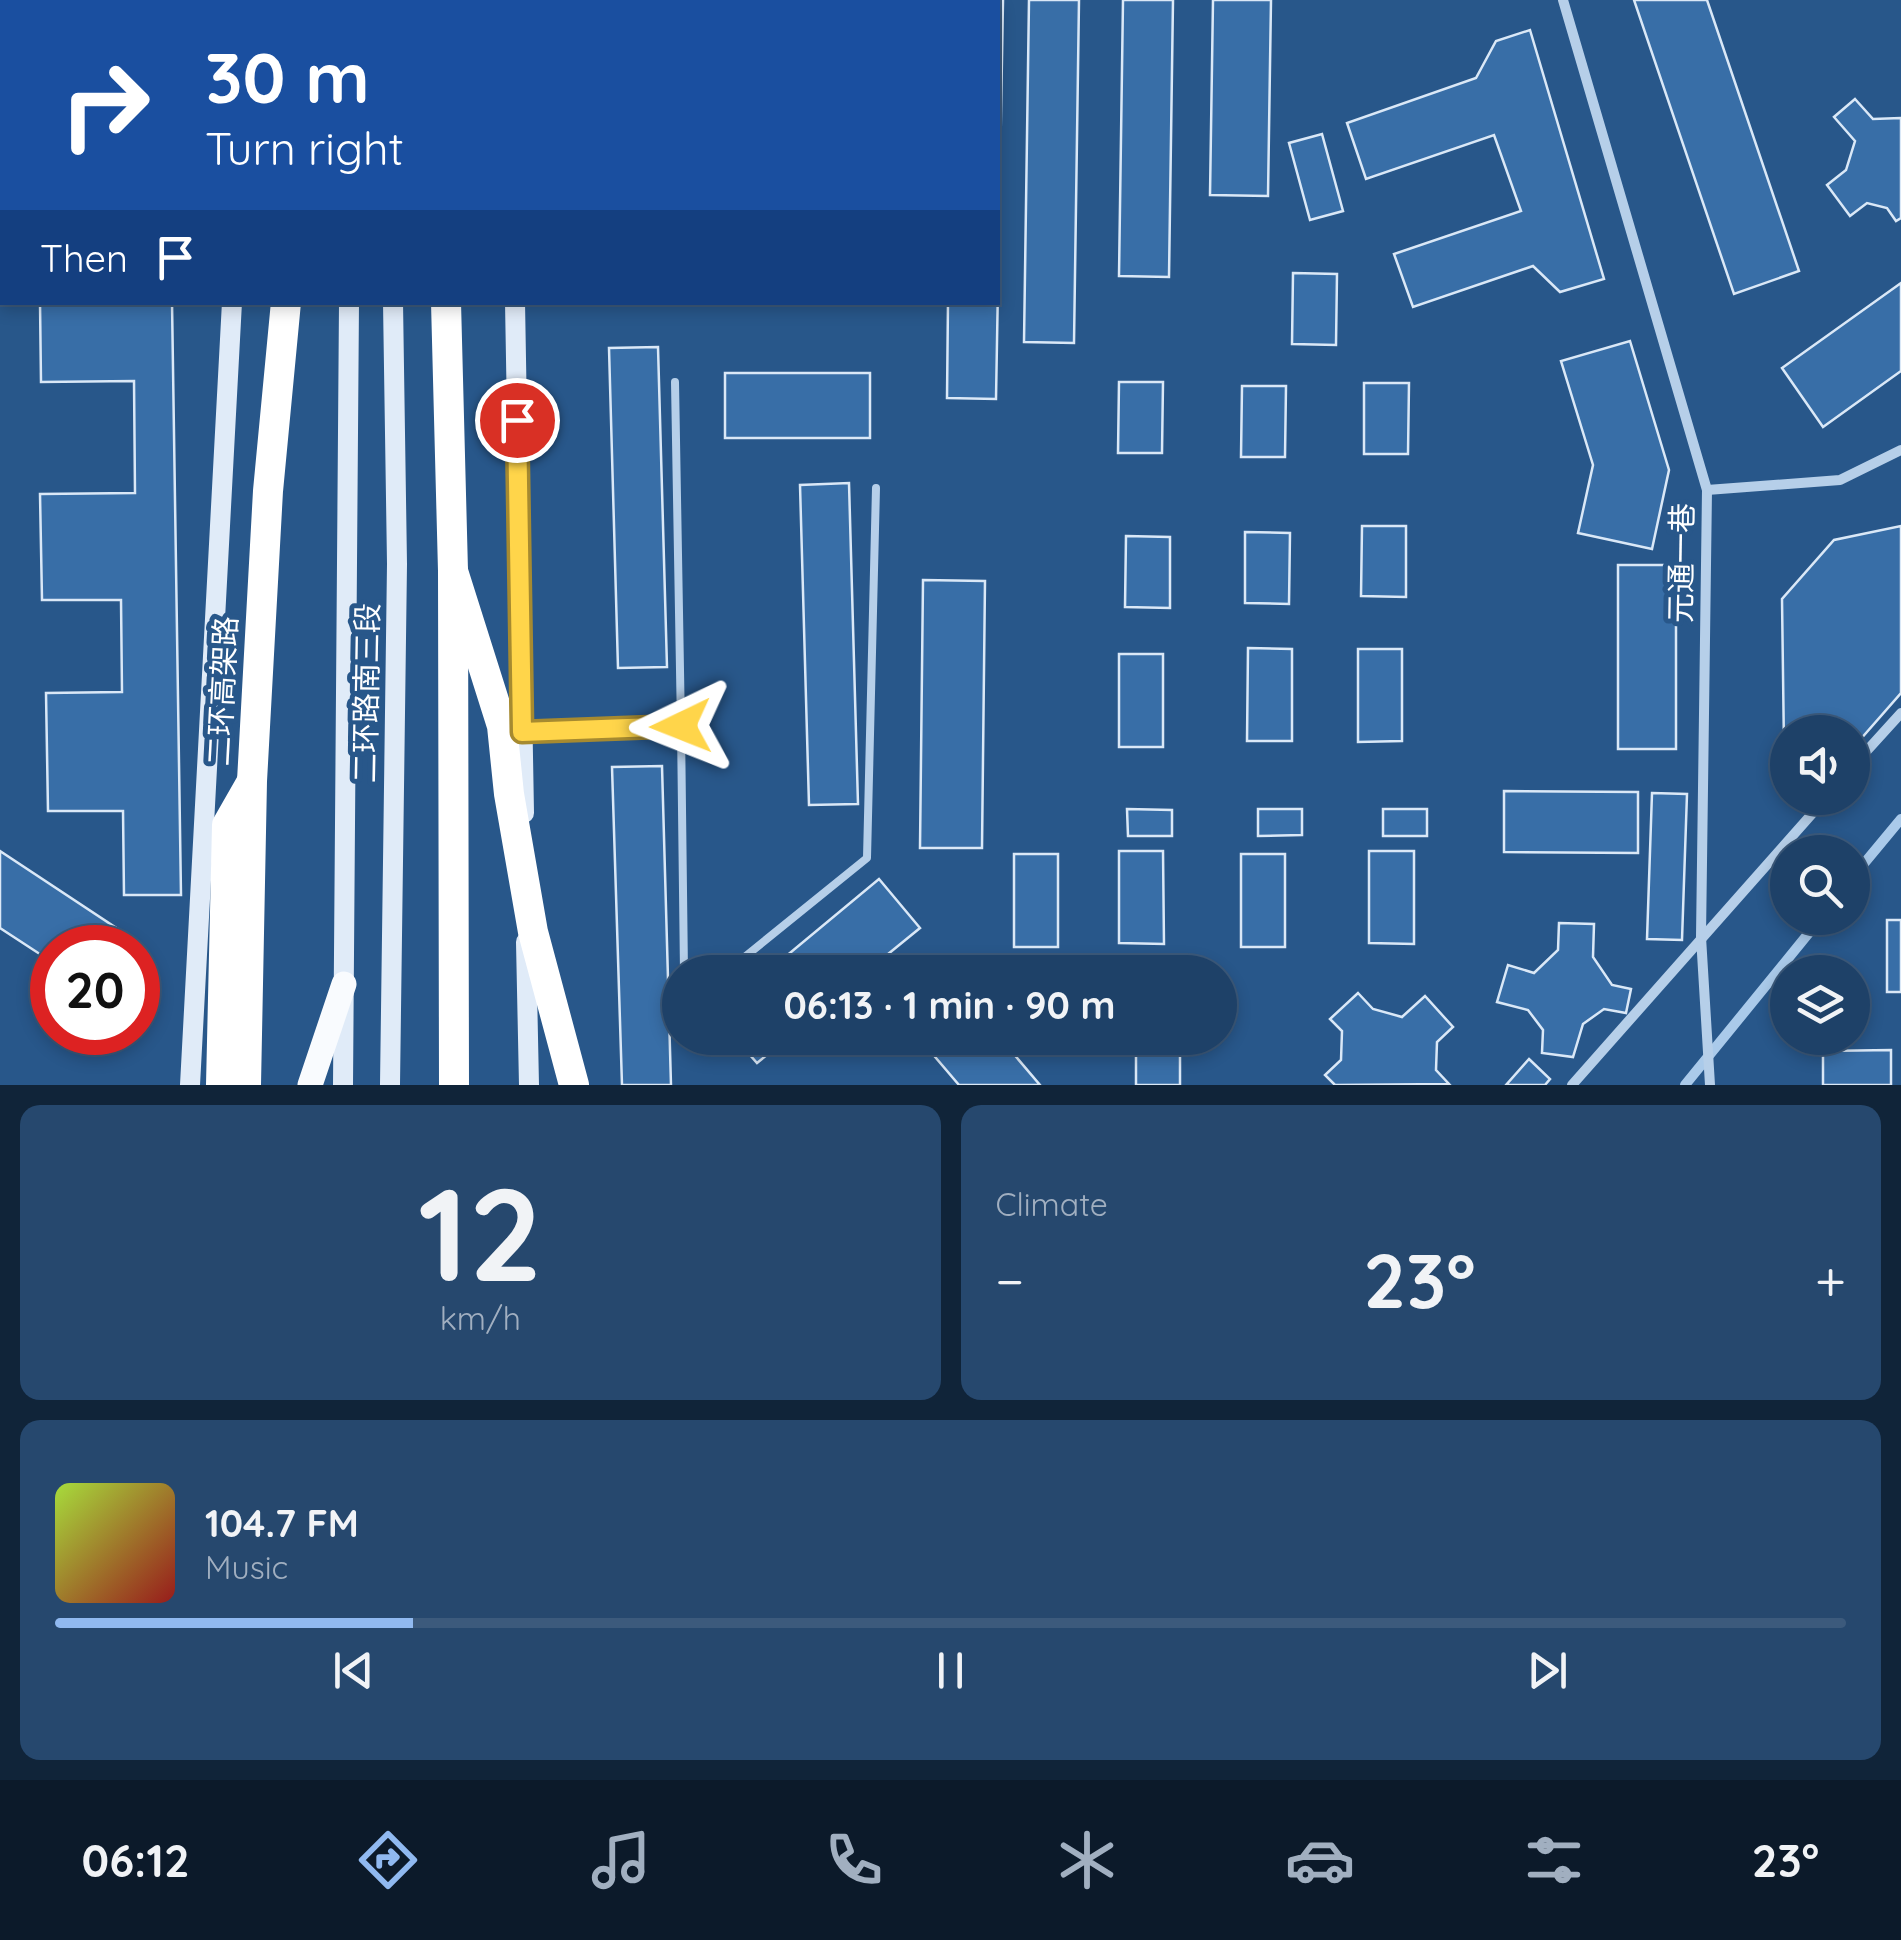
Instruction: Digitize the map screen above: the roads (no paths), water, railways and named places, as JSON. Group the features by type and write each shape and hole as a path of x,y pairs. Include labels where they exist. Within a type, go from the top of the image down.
{"highway":[{"name":"二环高架路","path":"246,1085 252,780 268,490 286,305"},
{"path":"446,305 453,571 454,1085"},
{"path":"453,571 502,726 509,794 533,932 574,1085"},
{"path":"221,1085 227,824 252,780"}],"main road":[{"path":"190,1085 232,305"},
{"name":"二环路南三段","path":"344,1085 348,305"},
{"name":"二环路南三段","path":"390,1085 397,564 393,305"},
{"path":"515,305 528,1085"},
{"path":"310,1085 344,984"}],"street":[{"name":"元通一巷","path":"1562,0 1708,490 1701,937 1710,1085"},
{"path":"1708,490 1840,480 1901,450"},
{"path":"1870,747 1901,713"},
{"path":"1572,1085 1811,815"}],"lane":[{"path":"675,382 684,955"},
{"path":"747,955 866,858 876,488"},
{"path":"522,732 681,726"}],"waterway":[{"path":"1870,856 1901,819"},
{"path":"1685,1085 1807,935"}]}
